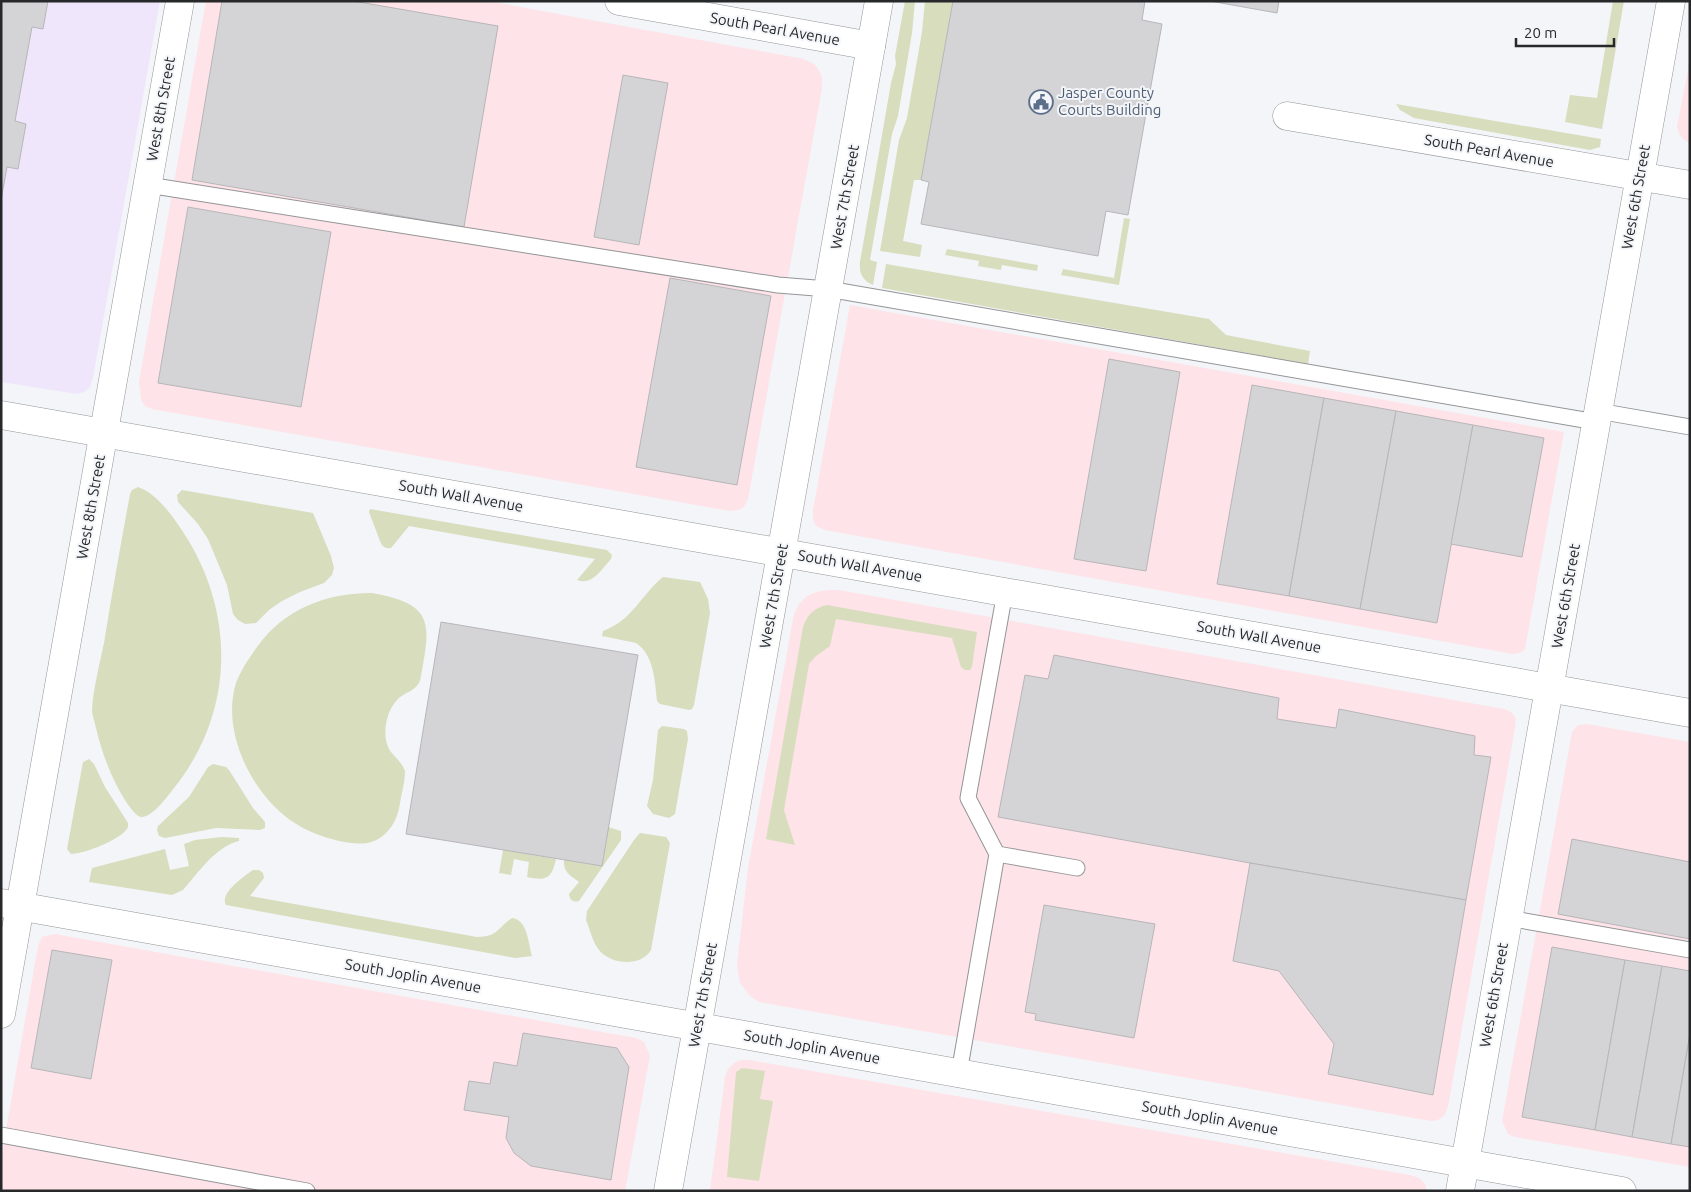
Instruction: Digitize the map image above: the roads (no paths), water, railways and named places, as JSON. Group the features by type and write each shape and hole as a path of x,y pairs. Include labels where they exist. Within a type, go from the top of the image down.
{"street":[{"name":"West 8th Street","path":"1,1014 11,905 104,433 180,1"},
{"name":"South Pearl Avenue","path":"619,1 871,46"},
{"name":"West 7th Street","path":"668,1191 879,1"},
{"name":"West 6th Street","path":"1460,1191 1670,1"},
{"name":"South Pearl Avenue","path":"1287,116 1690,185"},
{"name":"South Wall Avenue","path":"1,415 1690,713"},
{"name":"South Joplin Avenue","path":"11,905 1622,1191"}],"lane":[{"path":"148,185 768,283 828,289 1597,416 1690,427"},
{"path":"959,1073 997,854 968,798 1005,592"},
{"path":"997,854 1077,868"},
{"path":"1508,918 1690,950"},
{"path":"1,1135 307,1191"}],"place":[{"name":"Jasper County Courts Building","path":"1041,102"}]}
